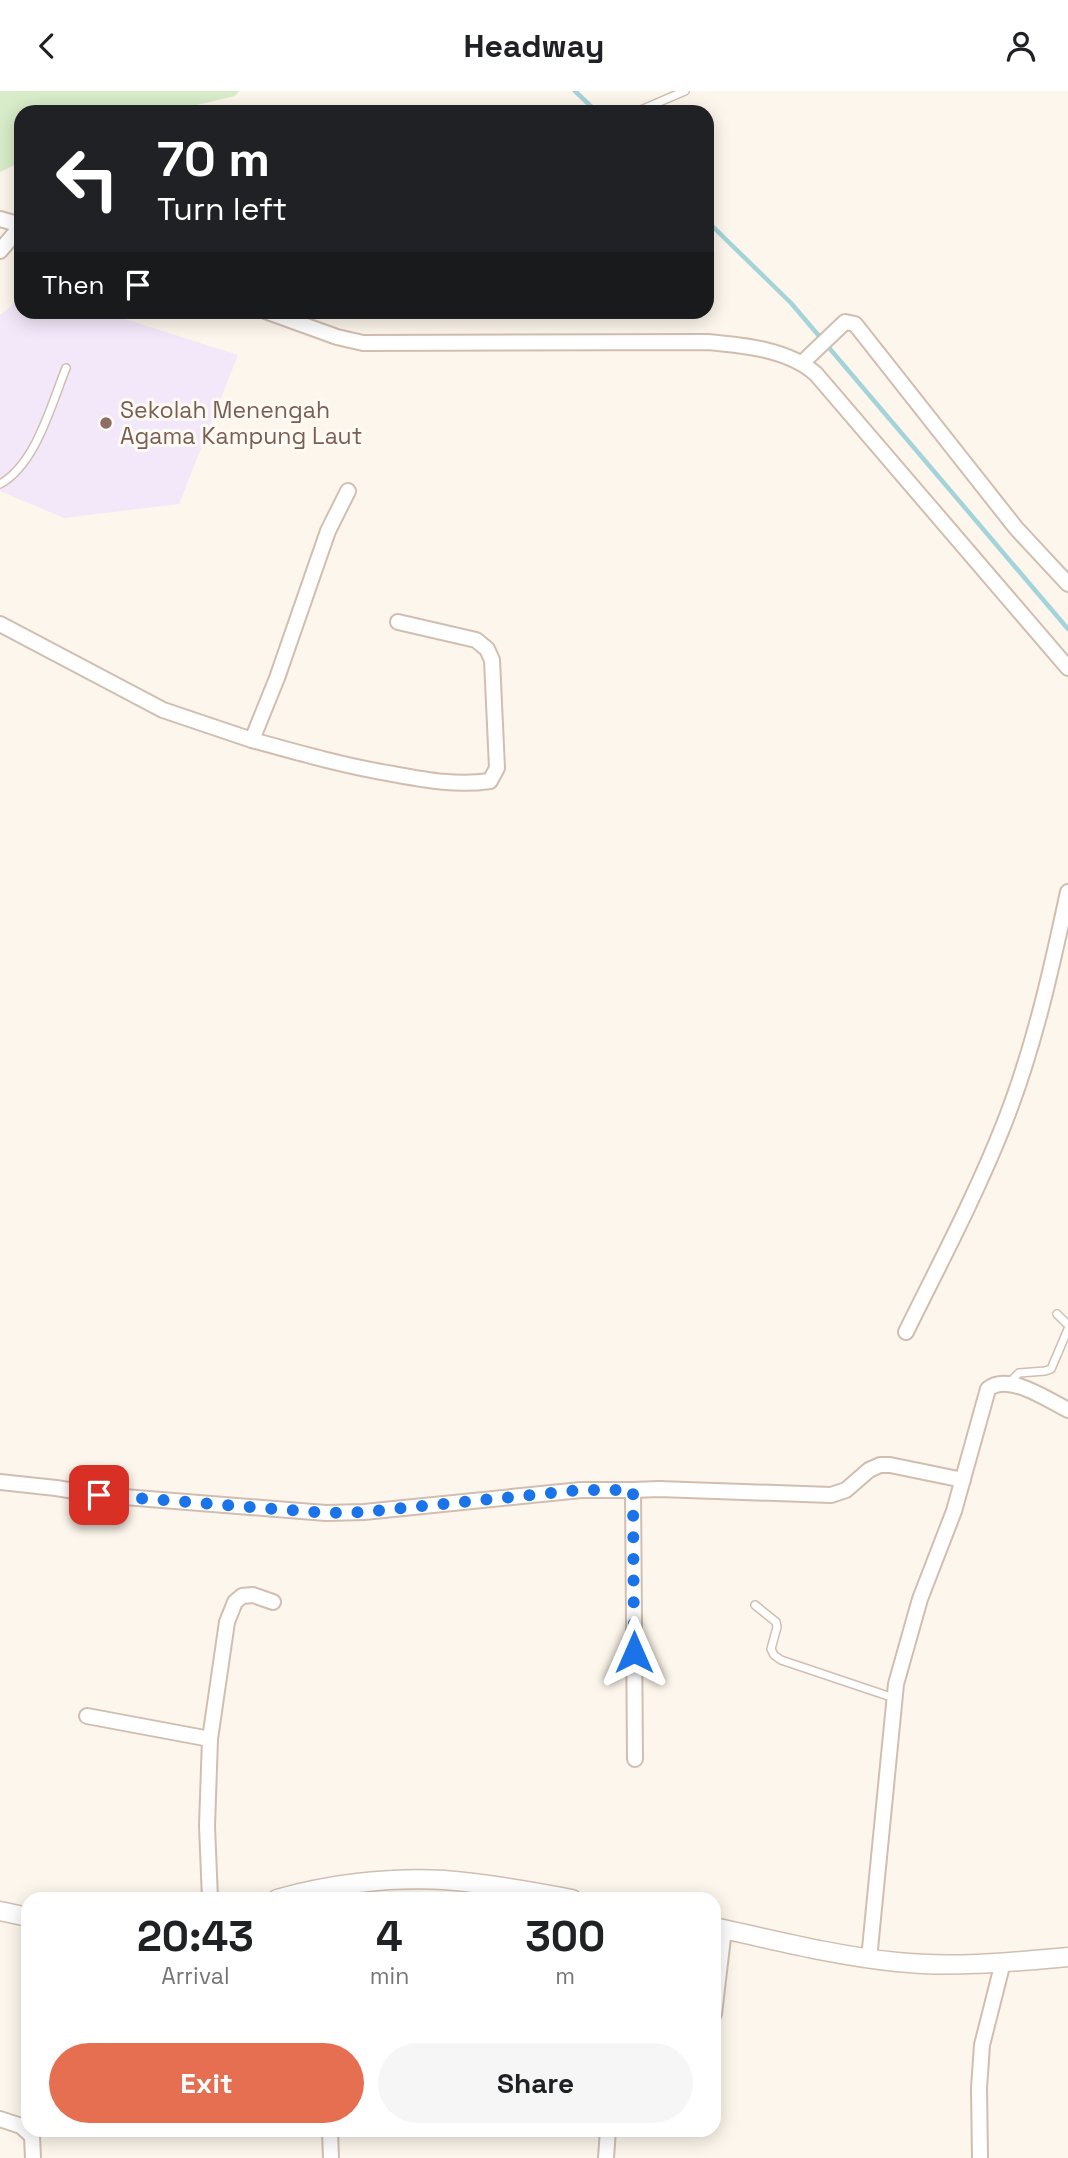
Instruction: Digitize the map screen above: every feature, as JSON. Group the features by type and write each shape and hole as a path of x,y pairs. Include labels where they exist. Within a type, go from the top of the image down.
{"street":[{"path":"0,251 14,235"},
{"path":"287,319 337,337 363,343 707,342 738,345 805,360 1068,668"},
{"path":"805,360 839,327 848,321 855,324 1016,528 1068,584"},
{"path":"251,740 277,678 327,531 348,491"},
{"path":"0,624 163,710 251,740 331,763 424,780 469,784 490,781 497,768 497,741 492,660 487,649 476,640 398,622"},
{"path":"906,1332 973,1197 1004,1123 1041,1016 1068,892"},
{"path":"869,1959 896,1683 920,1599 954,1511 988,1389 995,1383 1009,1383 1068,1410"},
{"path":"0,1482 55,1487 99,1495 326,1513 364,1512 581,1490 659,1489 831,1495 846,1490 874,1467 890,1465 963,1480"},
{"path":"633,1490 635,1759"},
{"path":"210,1892 207,1826 210,1739 216,1686 231,1610 235,1602 246,1595 273,1602"},
{"path":"87,1716 210,1739"},
{"path":"308,1892 388,1881 443,1880 524,1892"},
{"path":"0,1911 21,1916"},
{"path":"721,1928 869,1959 926,1964 1068,1957"},
{"path":"980,2158 979,2088 982,2045 1003,1962"},
{"path":"0,2119 21,2126"},
{"path":"32,2137 33,2158"},
{"path":"330,2137 331,2158"},
{"path":"606,2158 608,2137"}],"lane":[{"path":"652,105 685,91"},
{"path":"0,484 12,477 26,460 66,367"},
{"path":"1009,1383 1019,1373 1051,1369 1068,1327 1057,1314"},
{"path":"755,1605 776,1622 771,1649 781,1660 894,1698"}],"shaded area":[{"name":"Sekolah Menengah Agama Kampung Laut","path":"14,304 14,319 125,319 238,355 179,504 64,518 0,491 0,315"}],"green space":[{"path":"0,91 239,91 235,96 197,105 14,105 14,165 0,172"}],"waterway":[{"path":"575,91 590,105"},
{"path":"714,228 791,303 1068,629"}],"place":[{"name":"Sekolah Menengah Agama Kampung Laut","path":"106,423"}],"route":[{"path":"99,1495 326,1513 364,1512 581,1490 633,1490 634,1652"}]}
